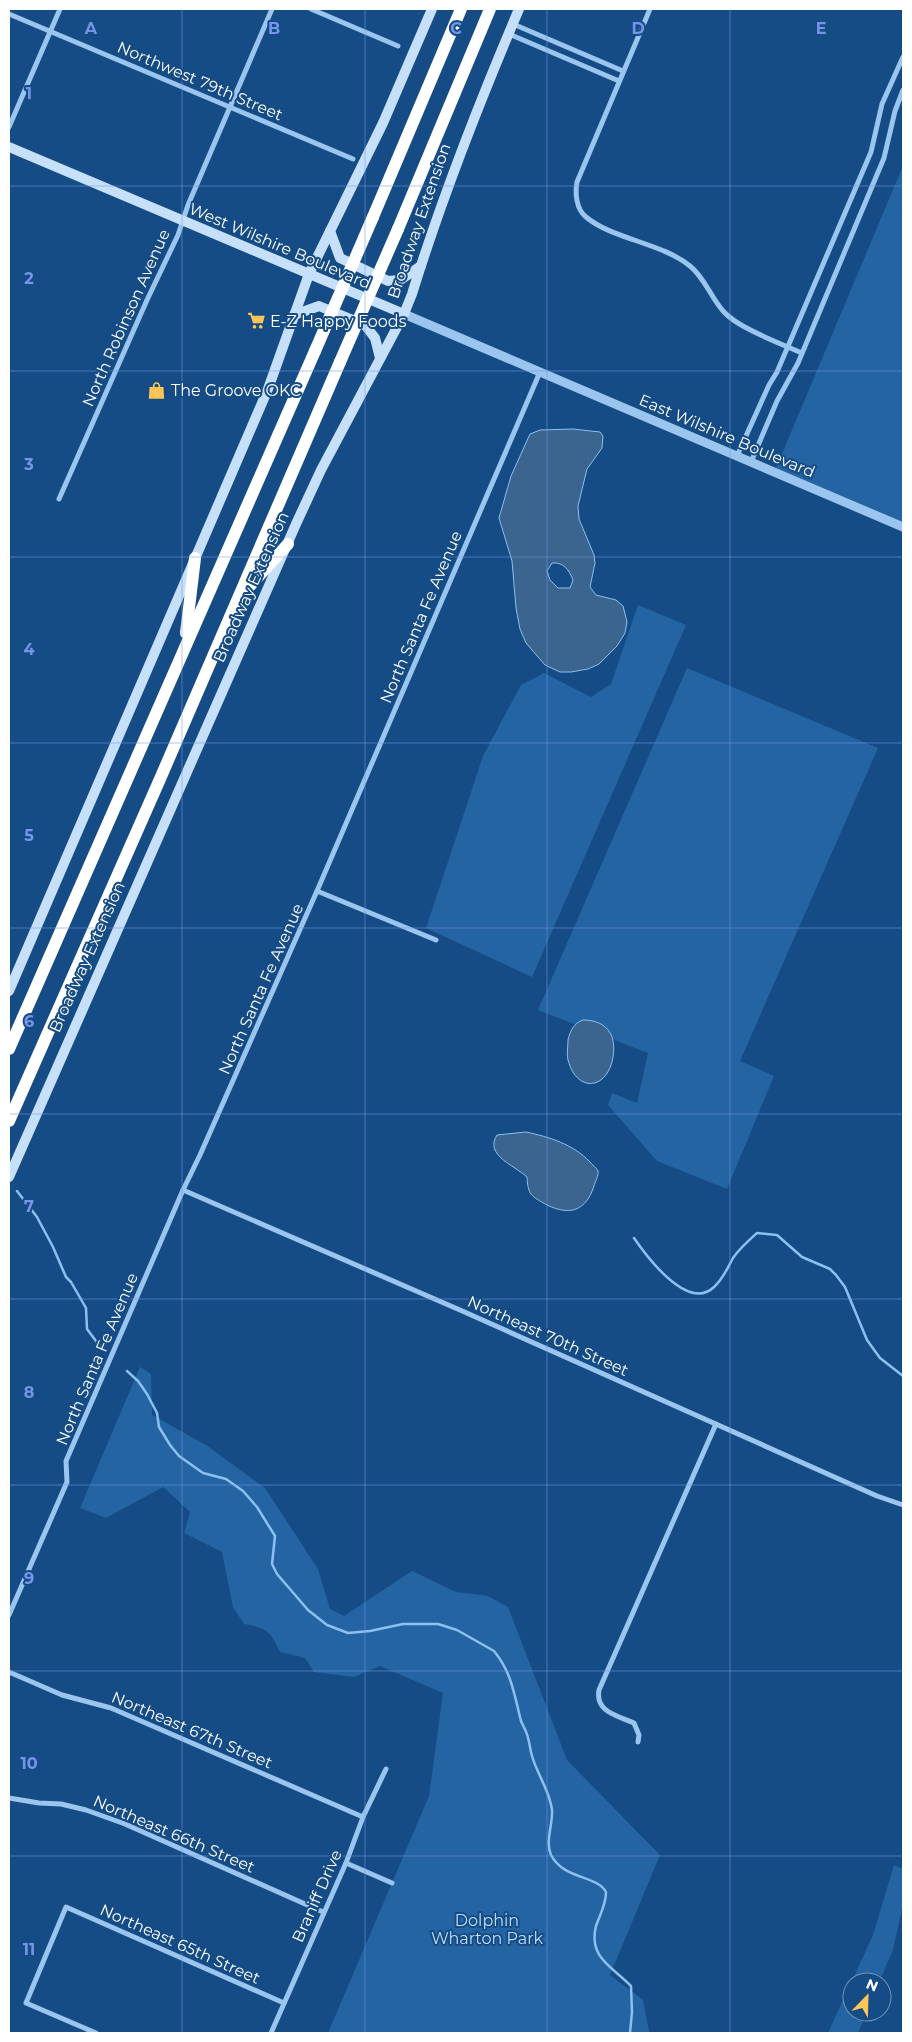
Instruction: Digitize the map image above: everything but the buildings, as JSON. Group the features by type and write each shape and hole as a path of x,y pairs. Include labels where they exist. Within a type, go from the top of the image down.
{"highway":[{"path":"9,1049 315,351 461,9"},
{"name":"Broadway Extension","path":"9,1121 238,599 398,229 490,9"},
{"path":"238,599 288,544"},
{"path":"184,647 195,558"}],"main road":[{"path":"9,991 268,389 309,274 383,123 432,9"},
{"name":"Broadway Extension","path":"9,1177 321,470 404,314 454,168 519,9"},
{"name":"West Wilshire Boulevard","path":"9,147 404,314"},
{"path":"330,231 340,258 388,281 400,280 421,266"},
{"path":"294,315 319,306 365,325 375,338 380,358"}],"street":[{"path":"9,127 60,9"},
{"name":"North Robinson Avenue","path":"59,499 147,300 172,249 272,9"},
{"path":"311,9 398,46"},
{"path":"650,9 578,182 576,192 578,204 584,216 600,226 655,248 690,266 701,277 724,312 739,323 802,352"},
{"name":"Northwest 79th Street","path":"9,14 353,159"},
{"path":"513,24 624,71"},
{"path":"508,34 619,81"},
{"path":"737,456 769,384 777,372 786,346 871,152 882,104 903,57"},
{"path":"751,462 777,401 802,352 884,158 895,112 903,90"},
{"name":"West Wilshire Boulevard","path":"404,314 540,372"},
{"name":"East Wilshire Boulevard","path":"540,372 903,527"},
{"name":"North Santa Fe Avenue","path":"9,1615 67,1482 66,1461 183,1190 317,891 540,372"},
{"path":"317,891 436,940"},
{"name":"Northeast 70th Street","path":"183,1190 460,1310 877,1496 903,1505"},
{"path":"638,1742 639,1735 634,1723 607,1711 600,1705 598,1698 599,1690 716,1424"},
{"name":"Northeast 67th Street","path":"9,1672 62,1695 111,1708 363,1817"},
{"name":"Braniff Drive","path":"271,2033 346,1863 363,1817 386,1769"},
{"name":"Northeast 66th Street","path":"9,1798 39,1803 61,1804 86,1810 124,1824 323,1912"},
{"path":"346,1863 392,1883"},
{"name":"Northeast 65th Street","path":"96,2033 26,2003 66,1907 284,2003"}],"green space":[{"path":"903,166 903,522 776,468"},
{"path":"638,605 686,625 532,977 426,928 483,756 521,685 544,673 591,697 611,684"},
{"path":"687,668 878,748 740,1061 774,1076 727,1189 657,1161 608,1105 612,1093 637,1103 648,1053 538,1010"},
{"name":"Dolphin Wharton Park","path":"140,1367 151,1374 152,1415 206,1445 265,1488 318,1569 330,1609 344,1616 412,1571 456,1592 488,1596 508,1607 567,1760 660,1855 610,1975 643,2000 651,2033 328,2033 429,1796 443,1693 380,1666 354,1677 314,1672 305,1658 280,1652 271,1635 263,1629 244,1624 233,1607 222,1552 184,1533 190,1512 163,1487 106,1518 80,1508"},
{"path":"894,1865 903,1869 903,1904 893,1950 883,1972 856,1972 873,1935"},
{"path":"842,2003 842,2022 863,2022 858,2033 828,2033"}],"shaded area":[{"path":"573,429 600,432 603,436 602,448 587,469 578,506 579,519 594,555 595,563 590,587 596,595 616,600 623,606 627,622 625,633 617,646 599,664 588,669 571,672 560,672 545,665 526,643 520,629 516,608 512,561 499,518 511,476 530,434 540,430","holes":["552,563 566,567 570,573 573,580 570,588 558,588 550,580 547,571"]},
{"path":"583,1020 599,1023 605,1027 610,1032 614,1045 612,1062 608,1071 603,1078 590,1084 578,1078 573,1072 568,1058 570,1034 575,1025"},
{"path":"526,1132 552,1139 576,1150 597,1169 598,1174 591,1194 582,1206 576,1209 563,1210 547,1205 537,1199 528,1188 527,1177 497,1154 494,1142 497,1135"}],"waterway":[{"path":"17,1191 37,1217 66,1277 86,1308 87,1329 105,1350"},
{"path":"634,1238 648,1257 669,1279 692,1293 704,1293 717,1284 736,1254 757,1233 777,1235 802,1257 830,1269 836,1275 845,1287 867,1340 880,1358 903,1376"},
{"path":"127,1371 138,1381 147,1394 157,1413 159,1427 179,1456 203,1473 226,1479 243,1491 257,1507 275,1536 272,1564 277,1574 308,1610 327,1625 348,1633 370,1631 403,1624 438,1624 457,1630 494,1651 509,1676 531,1754 551,1803 552,1815 549,1839 551,1855 564,1869 595,1883 606,1892 594,1937 599,1954 604,1961 631,1986 632,2012 630,2033"}],"place":[{"name":"E-Z Happy Foods","path":"256,321"},
{"name":"The Groove OKC","path":"157,390"}]}
